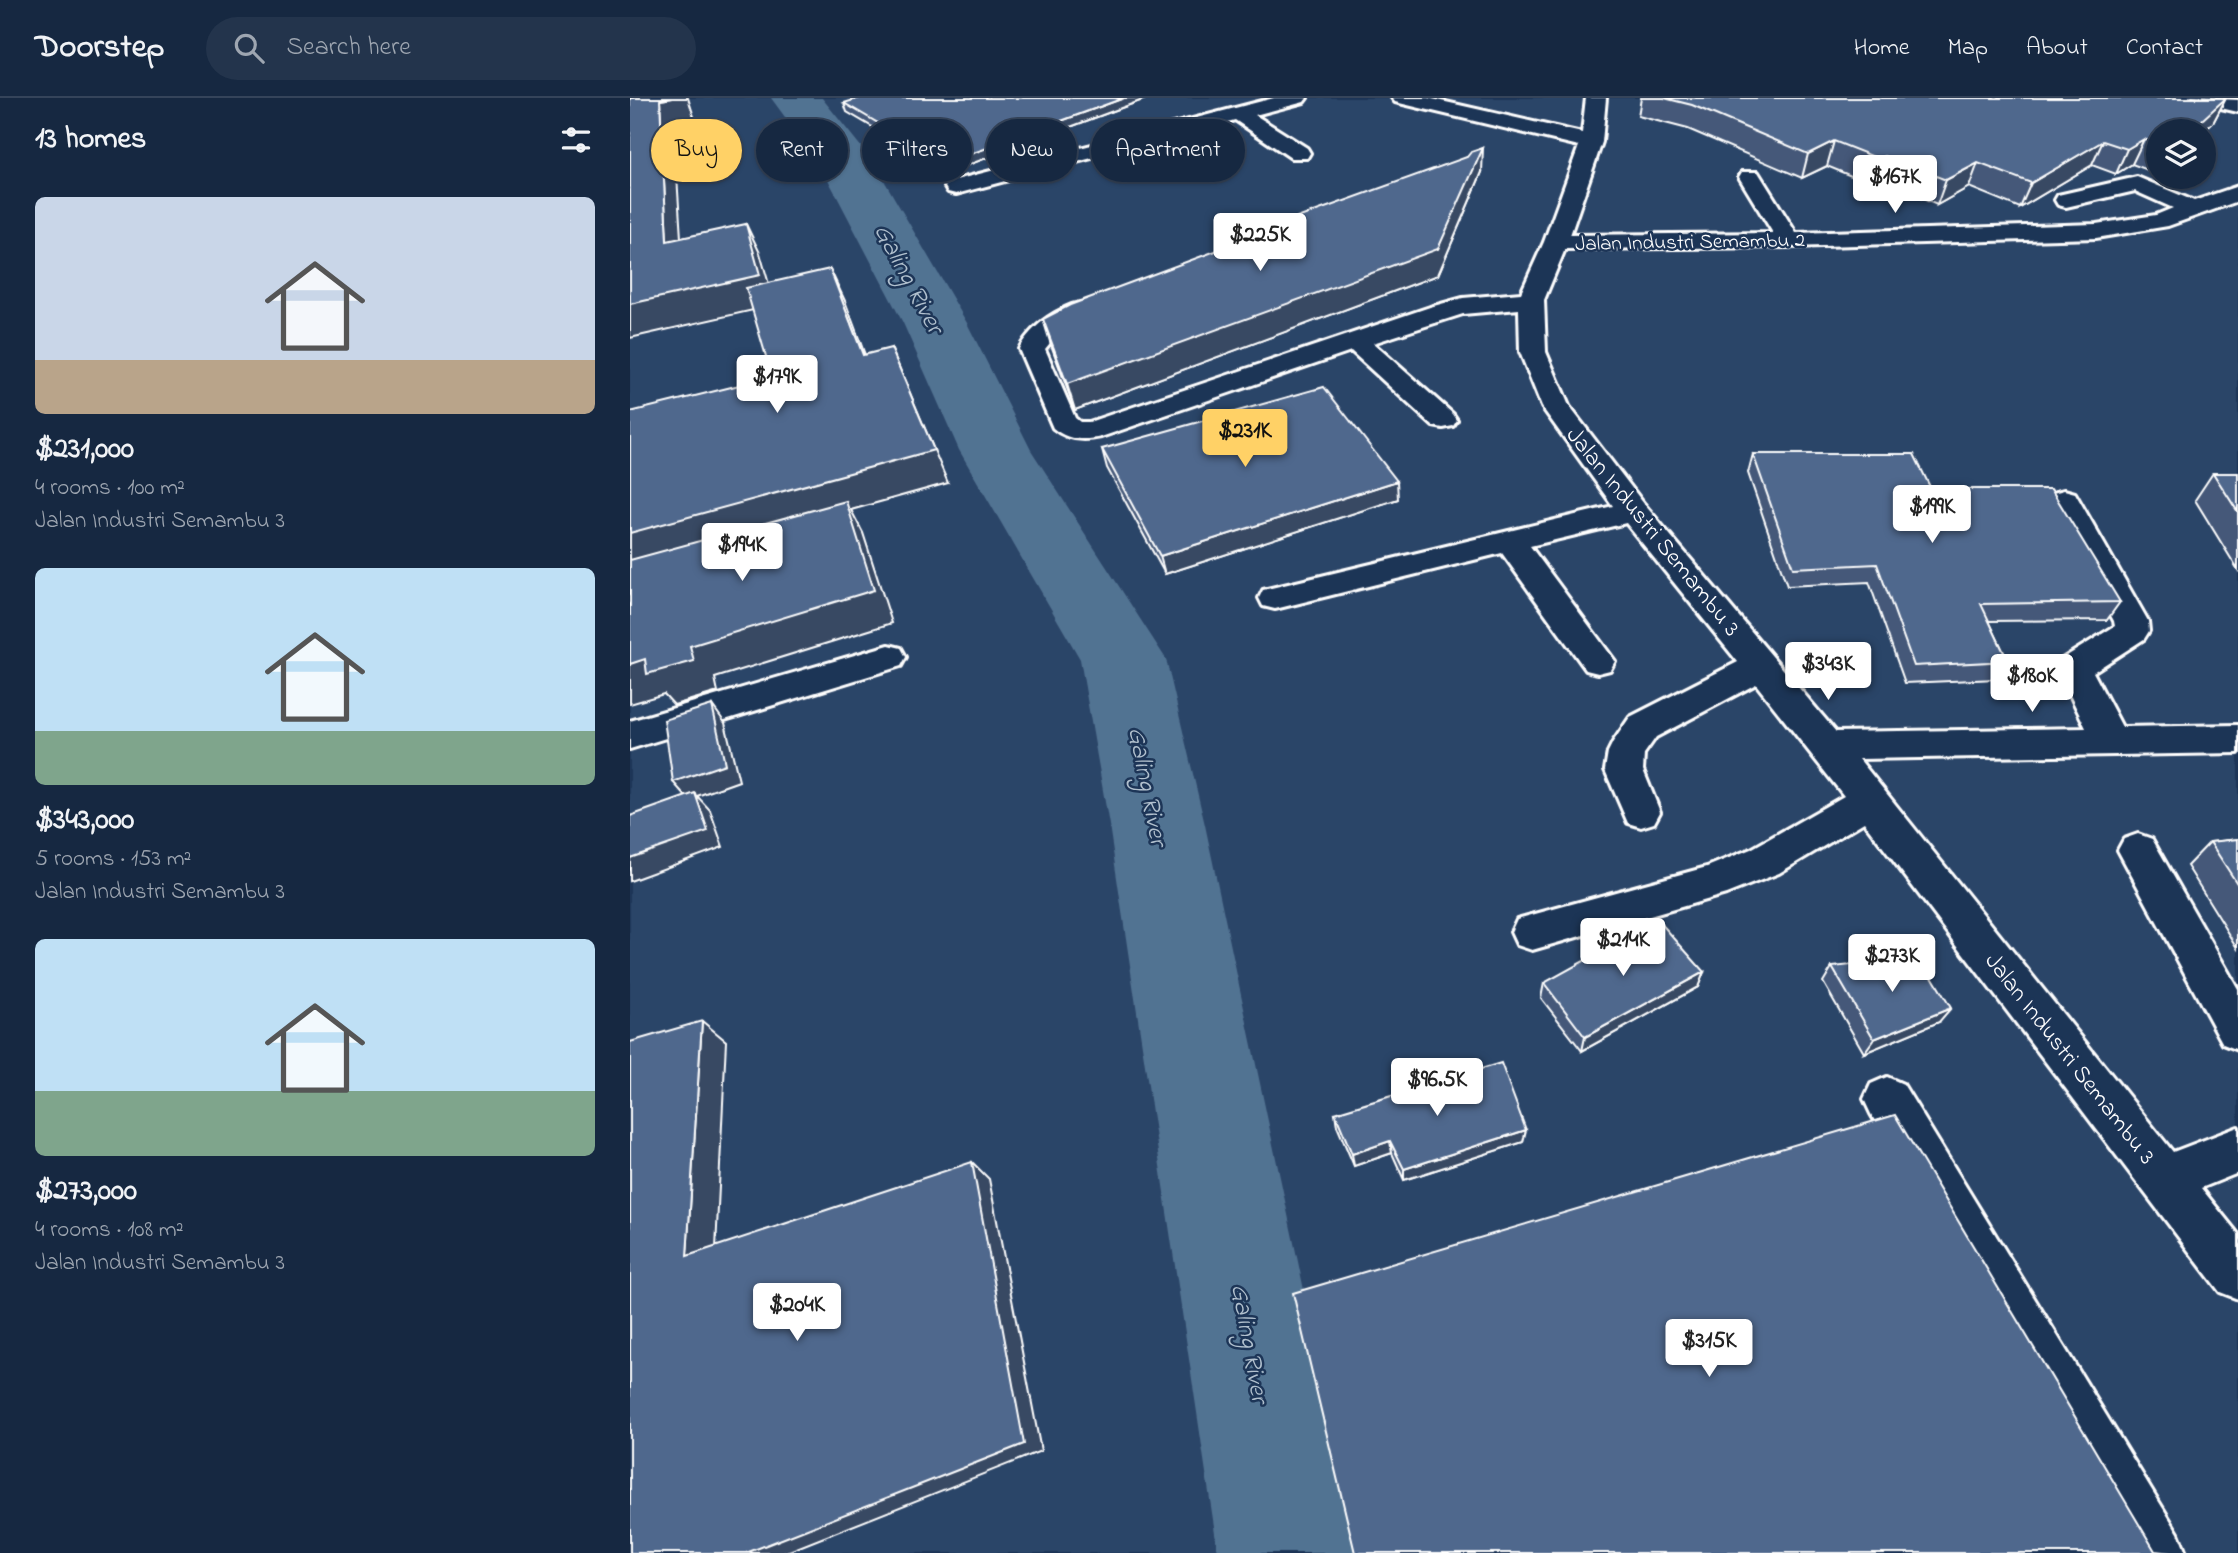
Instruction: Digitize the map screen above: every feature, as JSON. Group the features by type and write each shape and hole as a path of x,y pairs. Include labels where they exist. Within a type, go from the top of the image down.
{"street":[{"path":"956,187 1297,98"},
{"path":"1402,98 1591,142"},
{"name":"Jalan Industri Semambu 3","path":"1596,98 1591,142 1556,242 1531,300 1533,352 1551,395 1633,511 1827,746 2238,1274"},
{"path":"2202,98 2238,106"},
{"path":"1238,113 1300,153"},
{"path":"1750,177 1789,240"},
{"path":"2066,200 2146,180"},
{"path":"2163,189 2196,210"},
{"name":"Jalan Industri Semambu 2","path":"1556,242 1789,240 2096,231 2139,226 2196,210 2238,193"},
{"path":"1121,298 1056,322 1036,337 1032,349 1063,422 1073,430 1091,431 1463,306 1531,300"},
{"path":"1356,342 1443,420"},
{"path":"2064,500 2131,621 2132,631 2074,668 2111,741"},
{"path":"1275,598 1633,511"},
{"path":"1509,541 1598,661"},
{"path":"630,735 889,657"},
{"path":"1641,812 1624,770 1626,752 1643,727 1762,665"},
{"path":"1827,746 2238,739"},
{"path":"1532,932 1723,878 1765,861 1869,800"},
{"path":"2138,850 2238,1030"},
{"path":"1887,1099 2158,1553"},
{"path":"2165,1179 2238,1150"}],"shaded area":[{"path":"630,98 2238,98 2238,1553 630,1553"}],"building":[{"path":"630,98 673,98 660,100 661,119 651,119 651,182 664,182 667,241 746,224 760,275 630,304"},
{"path":"860,98 1124,98 1066,119 986,119 986,148 972,154 972,119 871,119 844,103"},
{"path":"1664,98 2226,98 2203,119 2146,119 2146,140 2127,149 2103,141 2031,183 1978,163 1946,180 1885,156 1879,159 1834,141 1808,154 1692,105"},
{"path":"1483,148 1438,249 1067,384 1043,319 1070,305 1275,229 1272,227 1467,157 1471,152"},
{"path":"830,269 863,355 891,348 934,450 630,533 630,412 772,377 746,288"},
{"path":"1324,387 1397,481 1160,556 1102,449"},
{"path":"1753,454 1914,454 1931,489 2051,489 2120,602 1981,604 2008,661 1914,666 1877,564 1793,568"},
{"path":"2213,473 2238,473 2238,512"},
{"path":"846,501 874,590 690,646 694,661 647,674 645,659 630,664 630,560"},
{"path":"712,705 725,764 673,782 664,720"},
{"path":"695,793 708,831 630,858 630,816"},
{"path":"2238,839 2238,885 2210,842"},
{"path":"1658,920 1704,972 1585,1037 1544,983"},
{"path":"1921,958 1951,1008 1874,1039 1832,967"},
{"path":"702,1021 687,1256 972,1162 1024,1444 746,1553 630,1553 630,1042"},
{"path":"1501,1063 1526,1130 1404,1169 1390,1141 1352,1154 1335,1113"},
{"path":"1895,1115 2155,1551 2171,1553 1355,1553 1293,1293"}],"waterway":[{"name":"Galing River","path":"796,98 847,163 935,323 995,450 1123,659 1157,825 1289,1553"}]}
